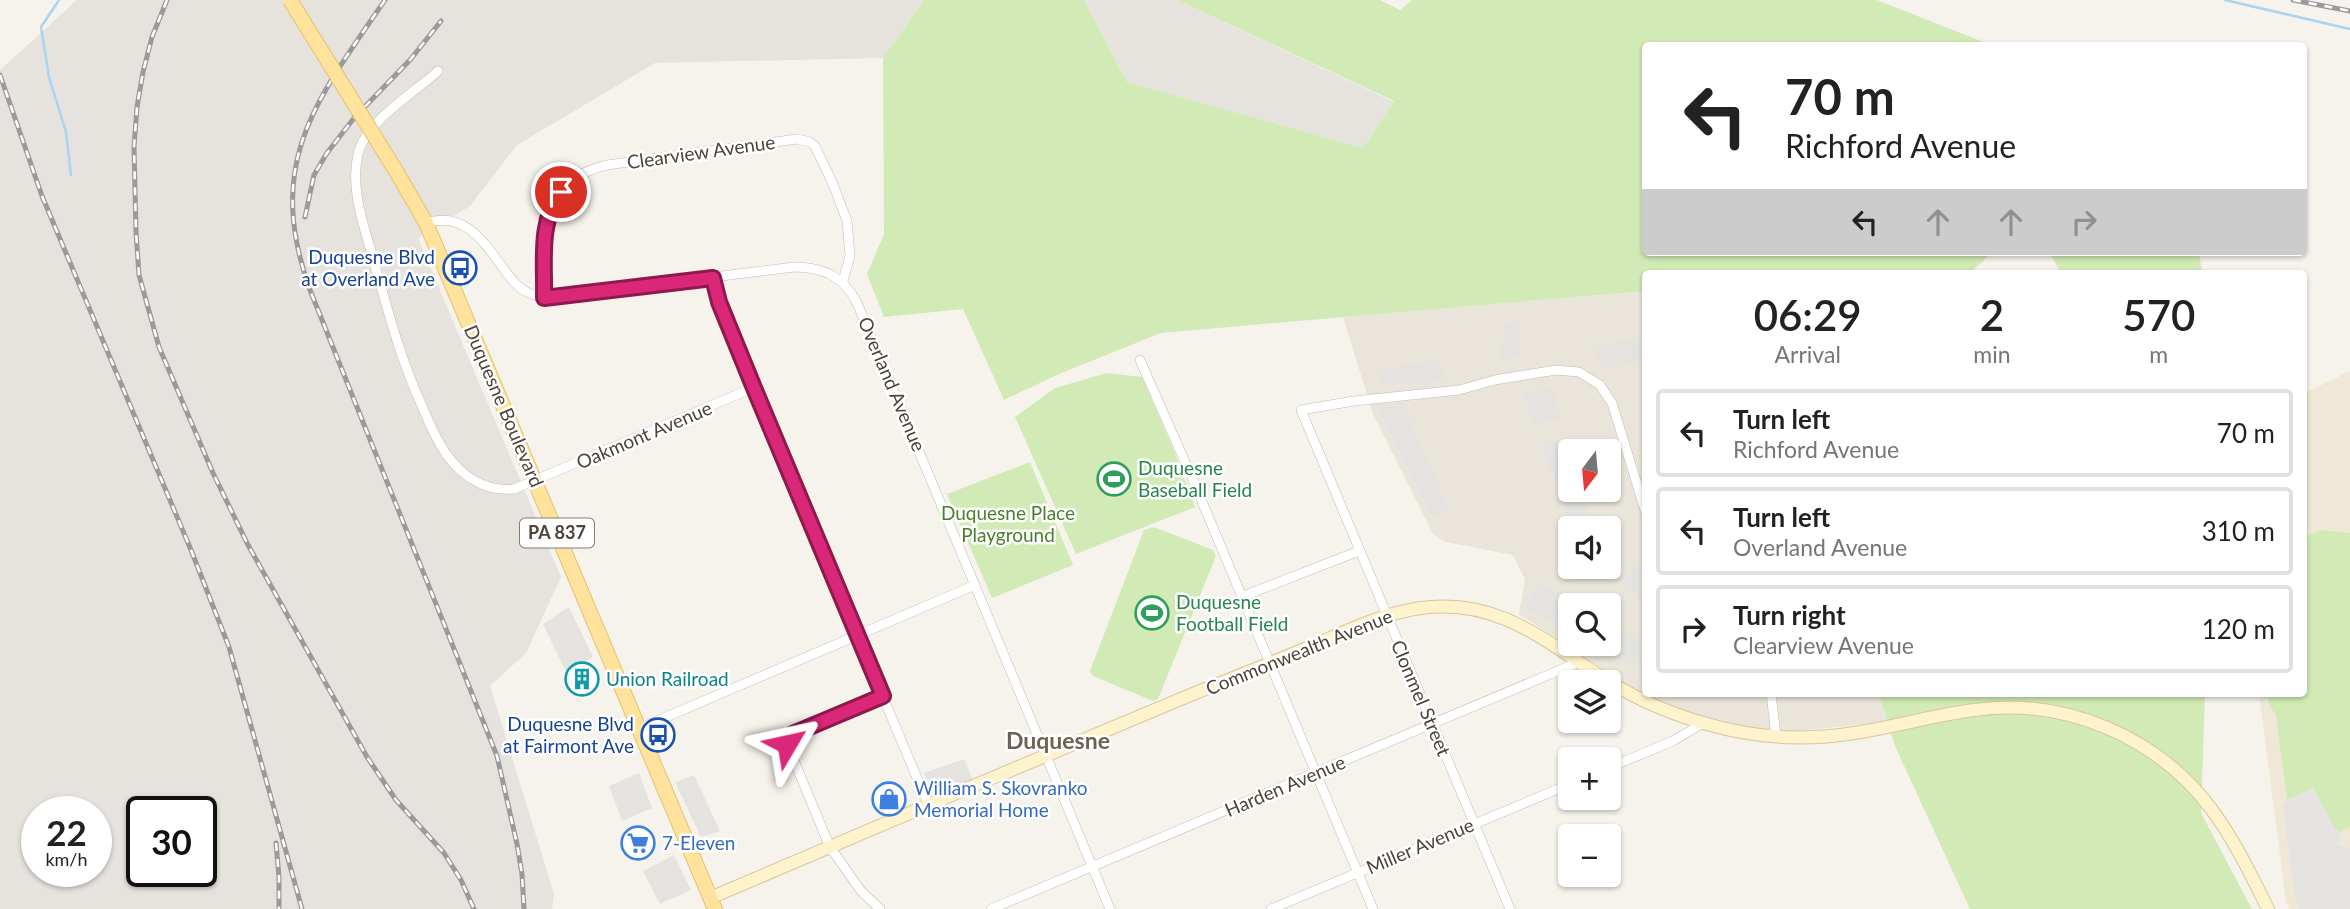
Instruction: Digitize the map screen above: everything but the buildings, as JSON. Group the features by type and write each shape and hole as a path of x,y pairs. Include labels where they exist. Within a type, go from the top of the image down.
{"main road":[{"name":"Duquesne Boulevard","path":"290,0 426,223 712,903"}],"street":[{"name":"Oakmont Avenue","path":"439,71 382,118 360,147 356,166 358,203 398,350 441,446 453,462 478,483 492,488 508,489 535,481 754,388"},
{"name":"Clearview Avenue","path":"544,298 545,232 549,211 561,192 579,176 607,165 797,139 815,146 845,211 851,247 843,281"},
{"path":"426,223 443,220 462,225 486,243 523,290 544,298 804,267 829,272 843,281"},
{"path":"713,278 719,302 754,388 928,804"},
{"name":"Overland Avenue","path":"843,281 858,303 1110,909"},
{"path":"1140,359 1373,909"},
{"name":"Clonmel Street","path":"1510,909 1301,410 1368,399 1459,390 1495,380 1556,370 1579,372 1600,386 1612,403 1642,500"},
{"path":"1241,597 1359,551"},
{"path":"638,729 975,585"},
{"name":"Commonwealth Avenue","path":"712,903 830,846 928,804 1386,616 1432,607 1454,607 1485,611 1529,629 1642,700 1703,723 1735,731 1776,737 1818,737 1852,734 1960,712 1999,708 2050,712 2098,724 2146,747 2193,787 2231,839 2269,909"},
{"name":"Harden Avenue","path":"991,909 1579,662"},
{"path":"880,909 861,891 830,846 788,749 788,739 795,733 883,696"},
{"path":"1771,697 1776,737"},
{"path":"1621,763 1673,741 1703,723"},
{"name":"Miller Avenue","path":"1271,909 1558,789"}],"shaded area":[{"path":"77,0 924,0 883,58 655,63 517,145 470,206 418,238 561,577 526,653 490,686 554,894 552,909 0,909 0,70"},
{"path":"1084,0 1177,0 1394,102 1363,148 1127,82"},
{"path":"1642,291 1642,693 1621,681 1621,670 1604,670 1583,656 1621,656 1621,593 1558,593 1558,640 1519,614 1525,579 1513,555 1446,542 1433,534 1373,414 1343,317"},
{"path":"1520,320 1519,356 1498,362 1505,325"},
{"path":"1642,336 1642,360 1605,370 1592,347"},
{"path":"1441,360 1444,381 1381,386 1377,370"},
{"path":"2350,371 2350,909 2289,909 2286,902 2260,697 2307,697 2307,392"},
{"path":"1552,388 1560,418 1533,424 1524,392"},
{"path":"1402,402 1450,511 1433,518 1378,407"},
{"path":"1558,439 1558,491 1541,443"},
{"path":"1562,502 1586,502 1590,516 1567,516"},
{"path":"1637,565 1642,569 1642,603 1619,579 1621,575"},
{"path":"1541,583 1558,593 1558,625 1526,608"},
{"path":"569,607 593,657 566,672 543,624"},
{"path":"1621,630 1642,643 1642,658 1633,665 1616,656 1621,656"},
{"path":"1652,697 1879,697 1887,722 1786,732 1748,728 1686,711"},
{"path":"964,759 973,780 933,794 924,773"},
{"path":"639,773 652,808 622,821 609,786"},
{"path":"694,775 720,831 701,837 675,782"},
{"path":"2313,788 2341,835 2337,844 2350,848 2350,909 2300,909 2295,900 2283,805 2287,800"},
{"path":"674,855 691,890 660,904 643,871"}],"green space":[{"path":"924,0 1084,0 1127,82 1363,148 1394,101 1177,0 1380,0 1400,10 1412,0 1877,0 1983,42 1642,42 1642,256 1989,256 1973,270 1642,270 1642,291 1161,333 1059,374 1004,400 963,309 884,317 867,274 884,234 883,58"},
{"path":"2051,256 2200,256 2202,270 2059,270"},
{"name":"Duquesne Baseball Field","path":"1107,373 1142,377 1195,507 1076,554 1015,417 1055,388"},
{"name":"Duquesne Place Playground","path":"1030,462 1073,565 992,598 947,494"},
{"name":"Duquesne Football Field","path":"1154,527 1213,550 1216,556 1158,699 1153,701 1093,676 1090,671 1144,530"},
{"path":"2321,530 2350,533 2350,827 2339,833 2313,788 2287,800 2276,715 2269,705 2268,697 2307,697 2307,536"},
{"path":"1879,697 2205,697 2201,813 2252,909 1970,909 1895,746"}],"waterway":[{"path":"59,0 41,27 49,77 66,132 71,175"},
{"path":"2225,0 2350,29"}],"railway":[{"path":"167,0 152,37 143,72 134,147 139,275 159,347 213,473 248,545 367,757 396,800 444,853 461,880 474,909"},
{"path":"385,0 338,70 304,135 295,169 293,205 297,245 310,290 497,756 517,844 524,909"},
{"path":"2293,0 2350,11"},
{"path":"305,217 314,175 327,153 354,118 410,60 441,21"},
{"path":"0,75 42,196 229,647 302,909"},
{"path":"276,843 279,909"}],"place":[{"name":"Duquesne Blvd at Overland Ave","path":"460,268"},
{"name":"Duquesne Baseball Field","path":"1114,479"},
{"name":"Duquesne Football Field","path":"1152,613"},
{"name":"Union Railroad","path":"582,679"},
{"name":"Duquesne Blvd at Fairmont Ave","path":"658,735"},
{"name":"William S. Skovranko Memorial Home","path":"889,799"},
{"name":"7-Eleven","path":"638,843"}],"district":[{"name":"Duquesne","path":"1058,741"}],"route":[{"path":"561,192 549,211 546,222 544,298 713,278 719,302 883,696 795,733 790,736 787,744"}]}
